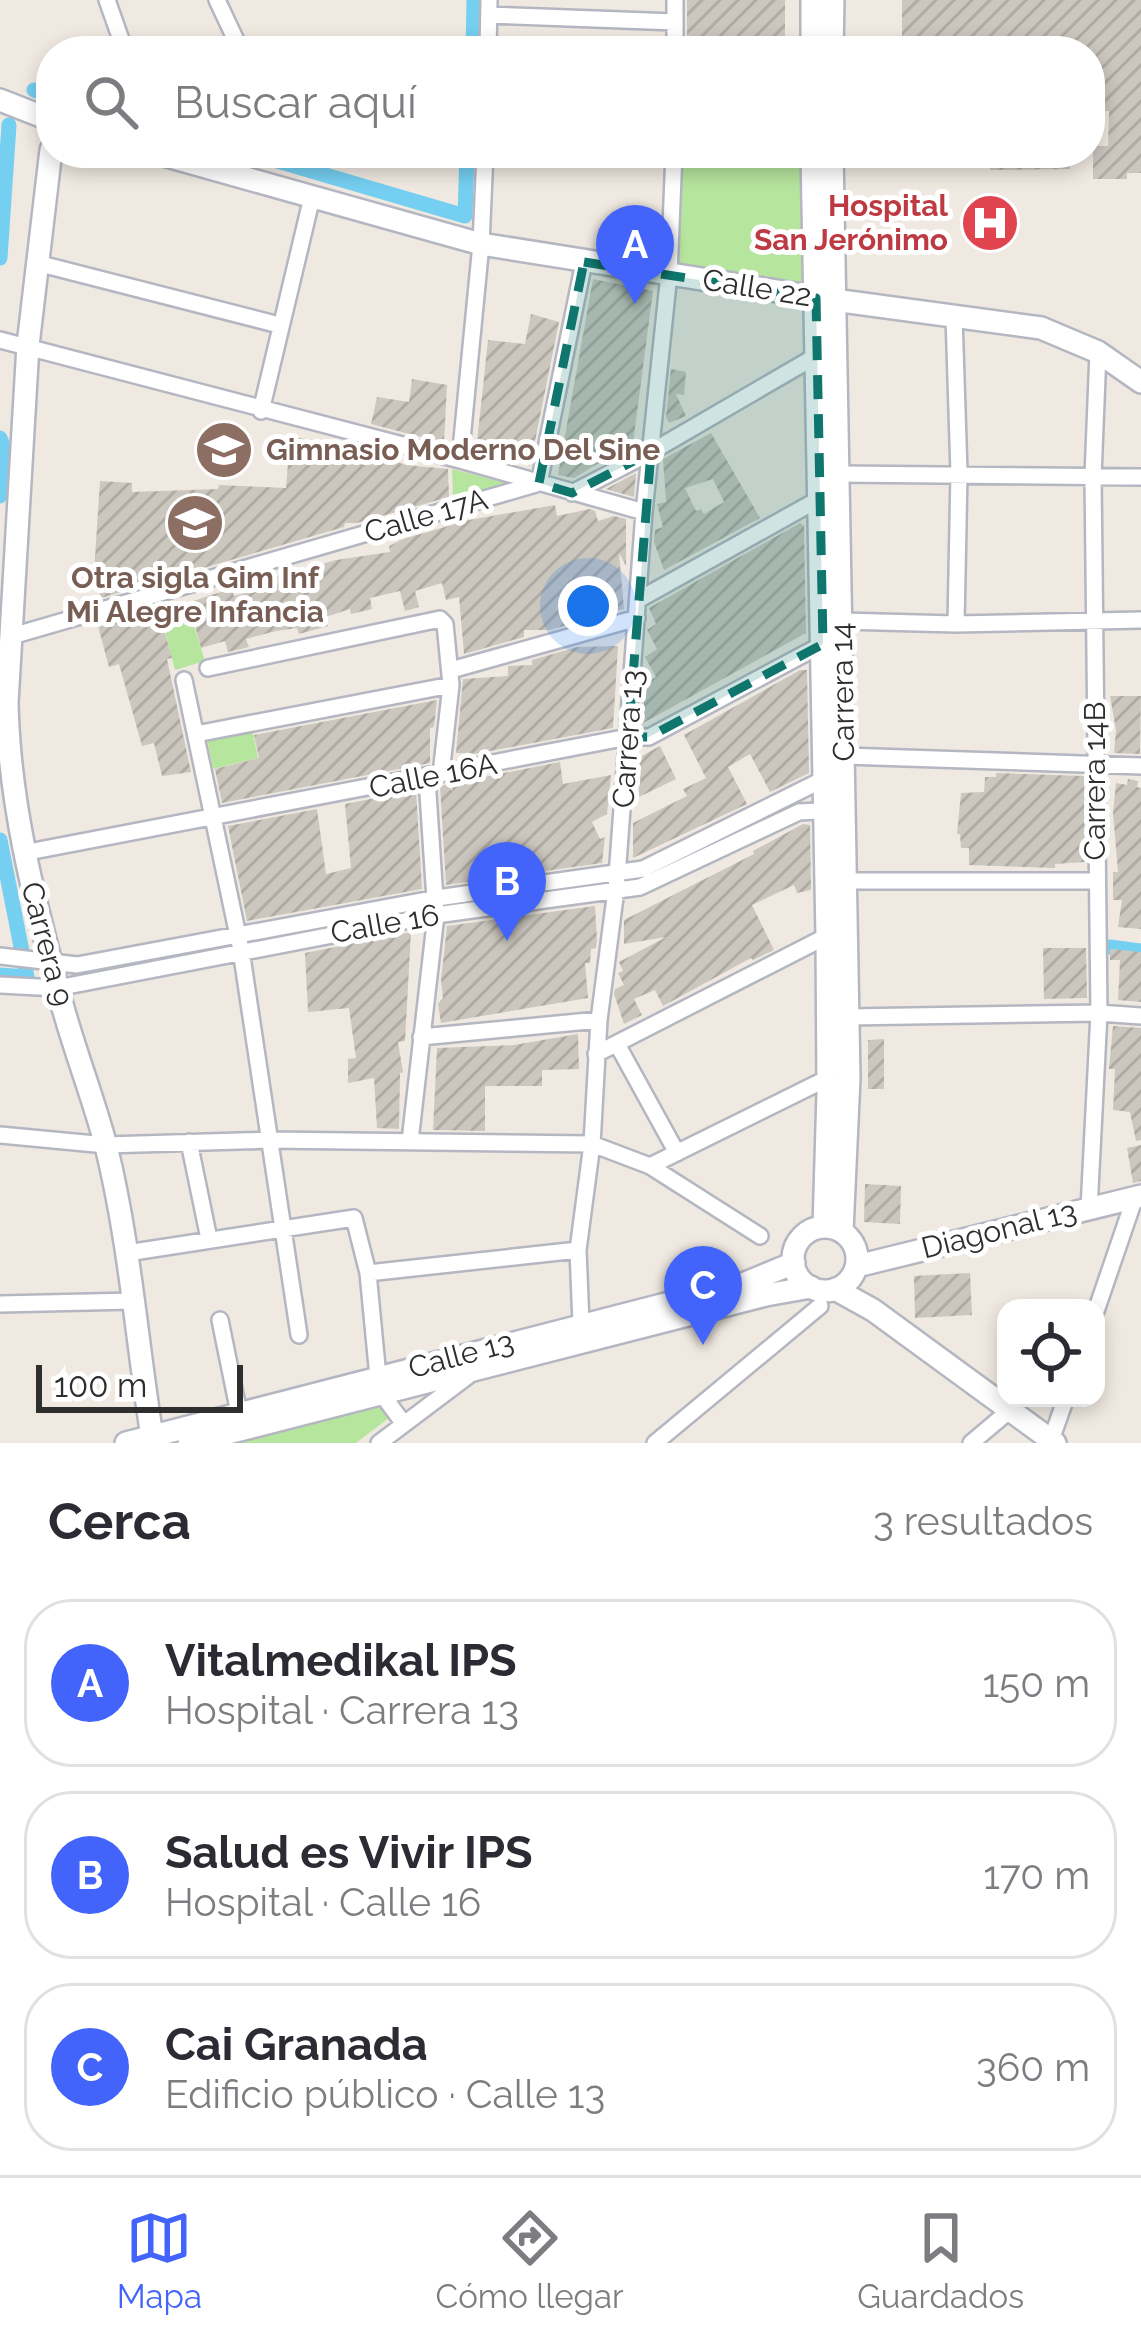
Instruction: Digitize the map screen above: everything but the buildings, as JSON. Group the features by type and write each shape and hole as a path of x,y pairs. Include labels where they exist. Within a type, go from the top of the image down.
{"main road":[{"path":"812,0 812,36"},
{"path":"832,36 833,0"},
{"path":"1,99 36,114"},
{"name":"Carrera 9","path":"49,168 38,262 12,342 4,752 43,962 57,988 106,1145 127,1253 152,1439"},
{"name":"Calle 22","path":"209,168 481,244 1041,328 1097,352 1141,382"},
{"name":"Carrera 14","path":"813,168 838,474 845,756 848,1017 833,1229"},
{"name":"Carrera 14","path":"831,168 825,299 817,356 833,1229"},
{"name":"Diagonal 13","path":"834,1286 1138,1197"},
{"path":"834,1286 855,1246 833,1229 801,1238 794,1264 801,1280 834,1286 873,1310 1053,1442"},
{"name":"Calle 13","path":"189,1443 581,1324 743,1284 794,1264"},
{"name":"Calle 13","path":"126,1443 239,1413 479,1368 766,1295 834,1286"}],"street":[{"path":"107,0 119,36"},
{"path":"217,0 234,36"},
{"path":"675,0 675,36"},
{"path":"489,8 675,22"},
{"path":"111,18 112,36"},
{"path":"460,460 484,168"},
{"name":"Carrera 13","path":"581,1324 578,1250 617,881 644,512 669,274 673,168"},
{"path":"261,411 312,197"},
{"path":"38,262 279,325"},
{"path":"539,483 584,262"},
{"path":"954,316 959,473 956,624"},
{"path":"12,342 644,512"},
{"name":"Carrera 14B","path":"1089,1209 1099,1013 1093,476 1097,352"},
{"path":"572,493 817,356"},
{"path":"838,474 1141,477"},
{"name":"Calle 17A","path":"7,623 539,483"},
{"path":"196,734 451,677 638,609 819,499"},
{"path":"208,668 440,619 445,624 451,677 434,776 436,906 410,1142"},
{"path":"842,621 1141,620"},
{"name":"Calle 16A","path":"23,853 628,737 649,737 823,644"},
{"path":"184,680 239,942 299,1335"},
{"path":"845,756 1141,766"},
{"name":"Calle 16","path":"0,956 77,964 617,881 824,779"},
{"name":"Calle 16","path":"617,881 640,886 799,812 818,811 825,818"},
{"path":"846,881 1095,881"},
{"path":"596,1054 827,935"},
{"name":"Calle 16","path":"0,985 57,988 239,942"},
{"path":"848,1017 1141,1016"},
{"path":"421,1037 599,1020"},
{"path":"617,1044 677,1153"},
{"path":"650,1166 828,1078"},
{"path":"0,1136 106,1145 268,1140 592,1144 650,1166 760,1236"},
{"path":"189,1142 209,1239"},
{"path":"1100,1299 1138,1197"},
{"path":"127,1253 355,1218 368,1273 380,1385 404,1424"},
{"path":"368,1273 578,1250"},
{"path":"655,1443 834,1286"},
{"path":"0,1304 133,1301"},
{"path":"220,1320 239,1413"},
{"path":"379,1443 479,1368"},
{"path":"1053,1442 1063,1407"},
{"path":"971,1443 1009,1411"}],"highlighted area":[{"path":"584,262 816,298 823,644 649,737 628,737 651,452 572,493 539,483"}],"green space":[{"path":"679,168 803,168 805,288 672,263"},
{"path":"452,469 510,484 453,502"},
{"path":"177,602 182,624 193,623 205,661 175,670 159,608"},
{"path":"251,724 258,758 213,769 206,733"},
{"path":"382,1399 389,1418 356,1443 194,1443"}],"waterway":[{"path":"473,36 474,0"},
{"path":"0,258 9,125"},
{"path":"301,168 465,216 467,168"},
{"path":"0,438 0,496"},
{"path":"0,840 27,977 0,975"},
{"path":"1110,947 1141,951"}],"place":[{"name":"Hospital San Jerónimo","path":"990,223"},
{"name":"Vitalmedikal IPS","path":"635,304"},
{"name":"Gimnasio Moderno Del Sine","path":"224,450"},
{"name":"Otra sigla Gim Inf Mi Alegre Infancia","path":"195,523"},
{"name":"Salud es Vivir IPS","path":"507,941"},
{"name":"Cai Granada","path":"703,1345"}]}
